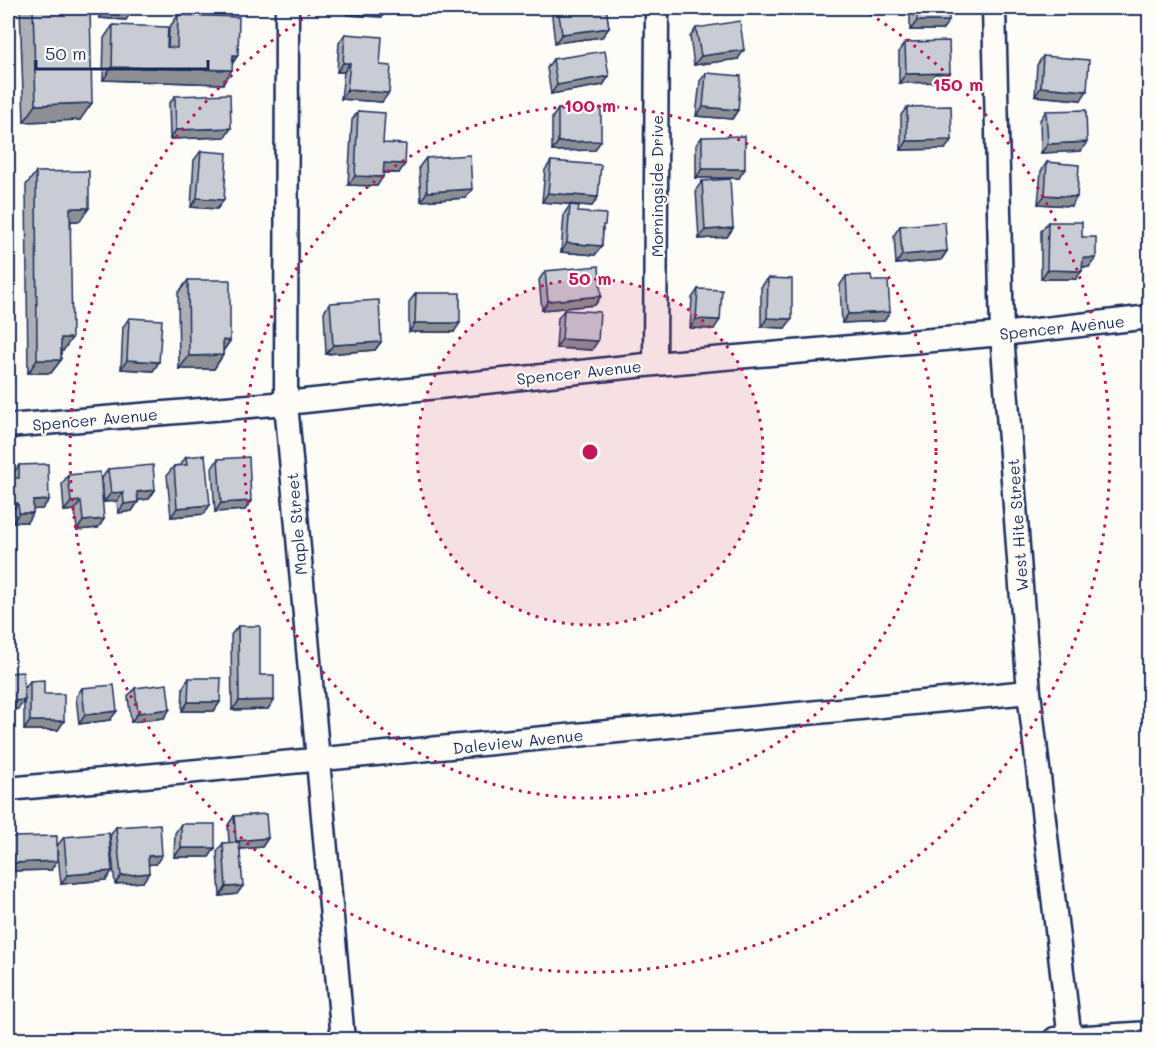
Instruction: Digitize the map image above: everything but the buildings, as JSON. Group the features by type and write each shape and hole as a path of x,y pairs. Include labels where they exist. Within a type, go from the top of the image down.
{"street":[{"name":"Maple Street","path":"288,8 286,403 343,1040"},
{"name":"Morningside Drive","path":"655,364 657,8"},
{"name":"West Hite Street","path":"994,8 1002,334 1029,692 1064,1039"},
{"name":"Spencer Avenue","path":"8,426 286,403 655,364 1002,334 1149,317"},
{"name":"Daleview Avenue","path":"8,789 1029,692"},
{"path":"1064,1039 1149,1033"}]}
